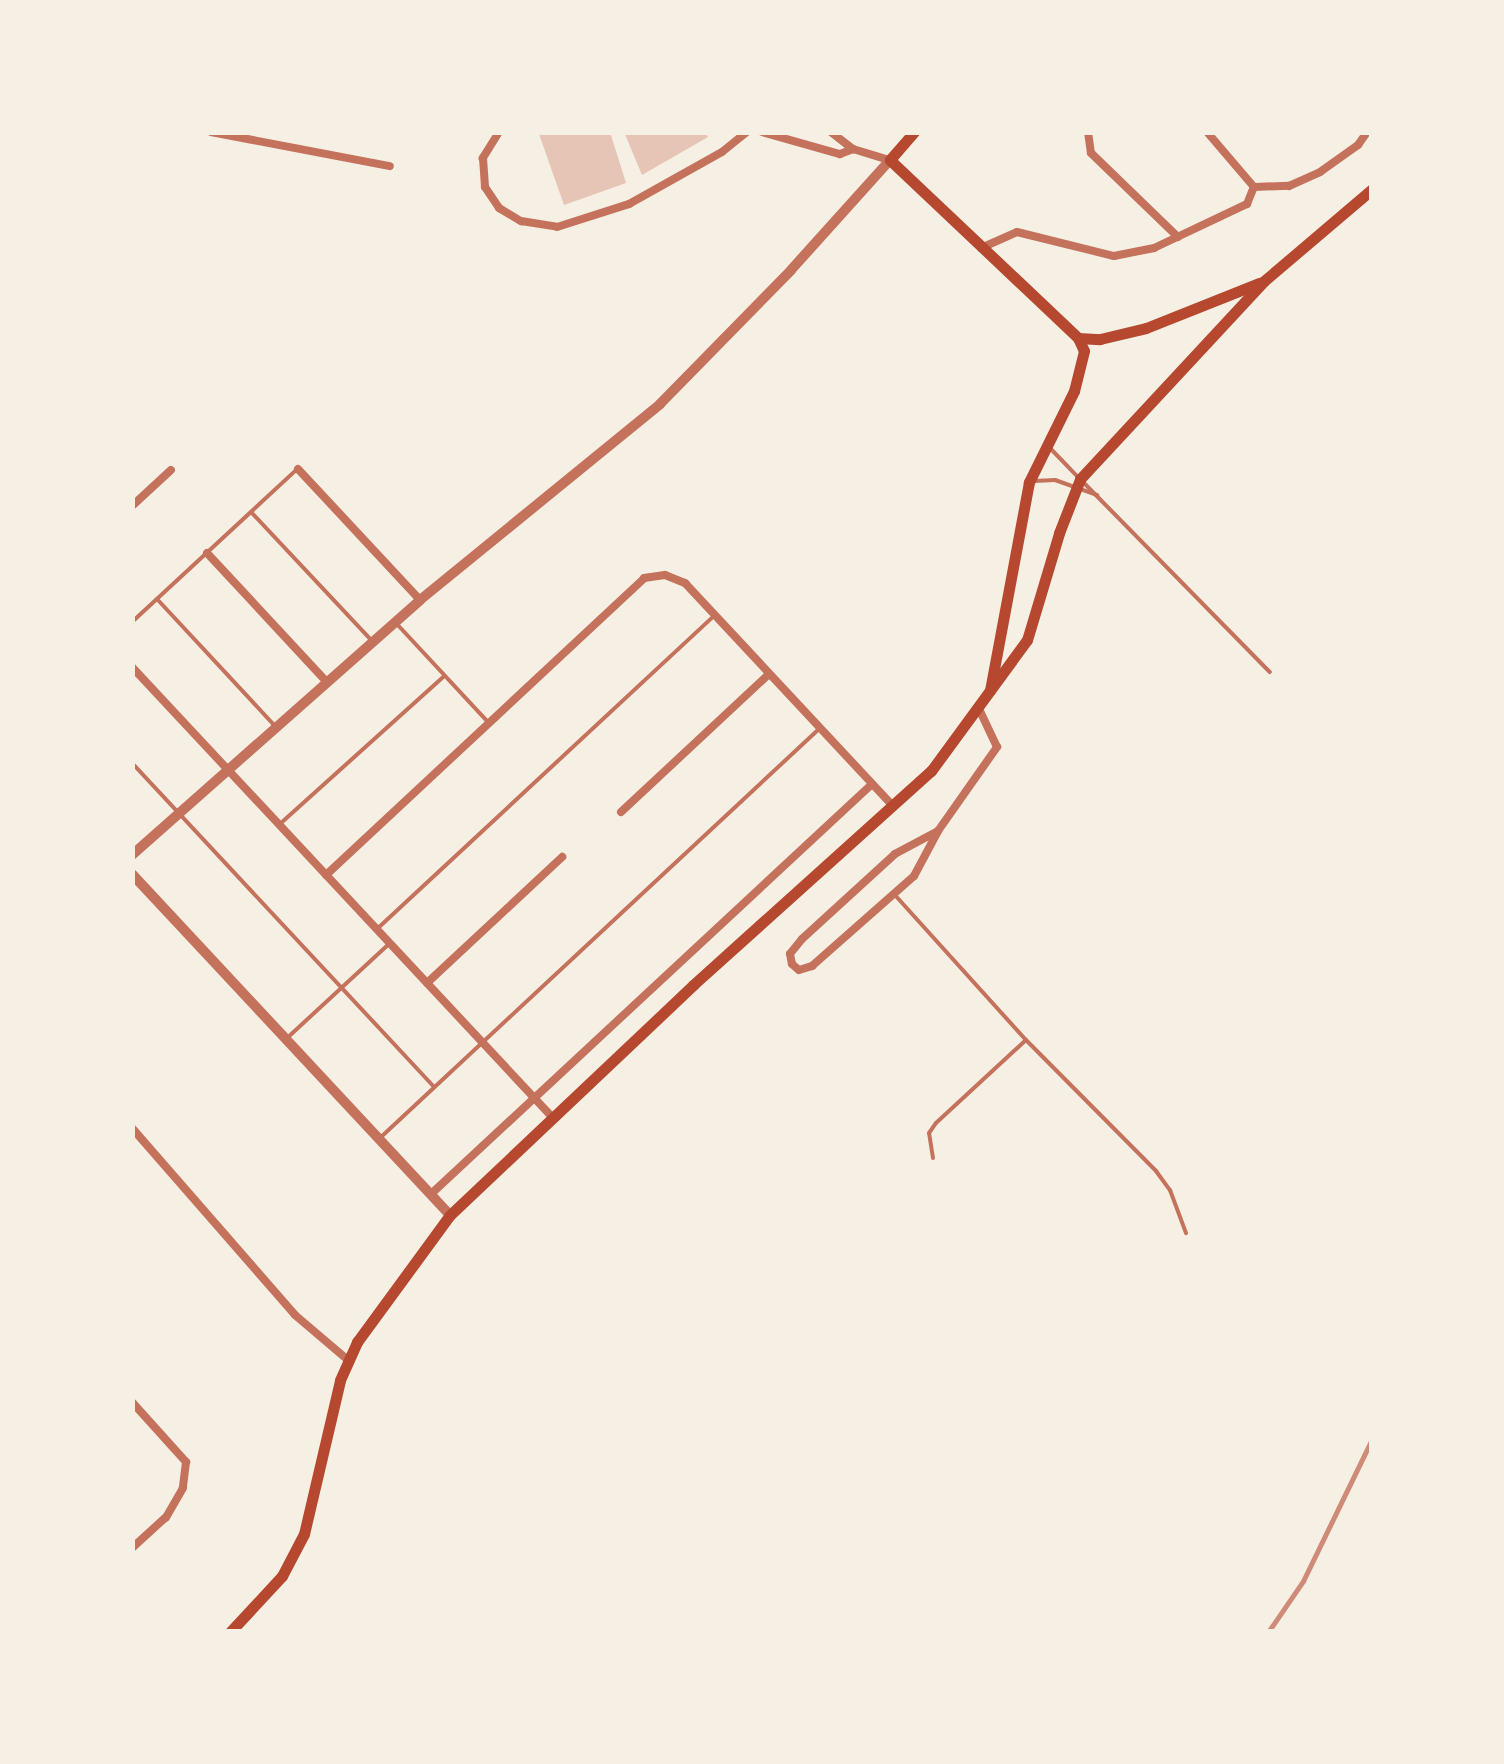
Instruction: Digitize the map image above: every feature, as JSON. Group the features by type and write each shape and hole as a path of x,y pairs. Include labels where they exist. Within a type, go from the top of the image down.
{"main road":[{"path":"914,132 890,160 1078,338 1084,366 1029,482 990,694"},
{"path":"230,1632 282,1576 304,1534 328,1423 349,1360 381,1307 450,1215 693,985 931,771 1027,640 1078,483 1264,281 1372,189"},
{"path":"1078,338 1100,339 1146,328 1264,281"}],"street":[{"path":"211,132 390,166"},
{"path":"500,132 483,158 485,187 499,208 522,221 557,227 629,204 722,152 747,132"},
{"path":"762,132 840,154 853,149"},
{"path":"132,855 420,600 660,404 791,270 890,160 853,149 830,132"},
{"path":"1088,132 1091,153 1178,237"},
{"path":"1207,132 1254,187"},
{"path":"1254,187 1289,186 1320,172 1358,145 1367,132"},
{"path":"981,248 1016,232 1114,256 1154,248 1247,204 1254,187"},
{"path":"298,468 420,600"},
{"path":"132,506 171,470"},
{"path":"207,553 328,682"},
{"path":"326,874 644,578 666,576 685,583 894,807"},
{"path":"132,666 553,1118"},
{"path":"621,812 770,674"},
{"path":"938,831 895,854 802,939 790,954 792,964 799,970 812,966 914,876 938,831 997,747 979,709"},
{"path":"431,1194 872,784"},
{"path":"427,983 562,857"},
{"path":"132,874 450,1215"},
{"path":"132,1128 295,1315 349,1360"},
{"path":"132,1402 186,1462 182,1488 166,1516 132,1548"}],"lane":[{"path":"1046,444 1078,483 1101,497 1270,672"},
{"path":"132,622 298,468"},
{"path":"1029,482 1078,483"},
{"path":"252,512 373,642"},
{"path":"158,599 276,727"},
{"path":"377,929 715,615"},
{"path":"395,622 488,723"},
{"path":"280,825 444,676"},
{"path":"378,1138 820,728"},
{"path":"132,764 434,1087"},
{"path":"894,894 1026,1040 1156,1171 1170,1190 1186,1233"},
{"path":"286,1039 390,943"},
{"path":"933,1158 928,1133 936,1122 1026,1040"}],"building":[{"path":"610,132 626,183 564,205 539,134"},
{"path":"624,132 705,132 708,137 642,175"}],"railway":[{"path":"1268,1632 1303,1581 1372,1439"}]}
